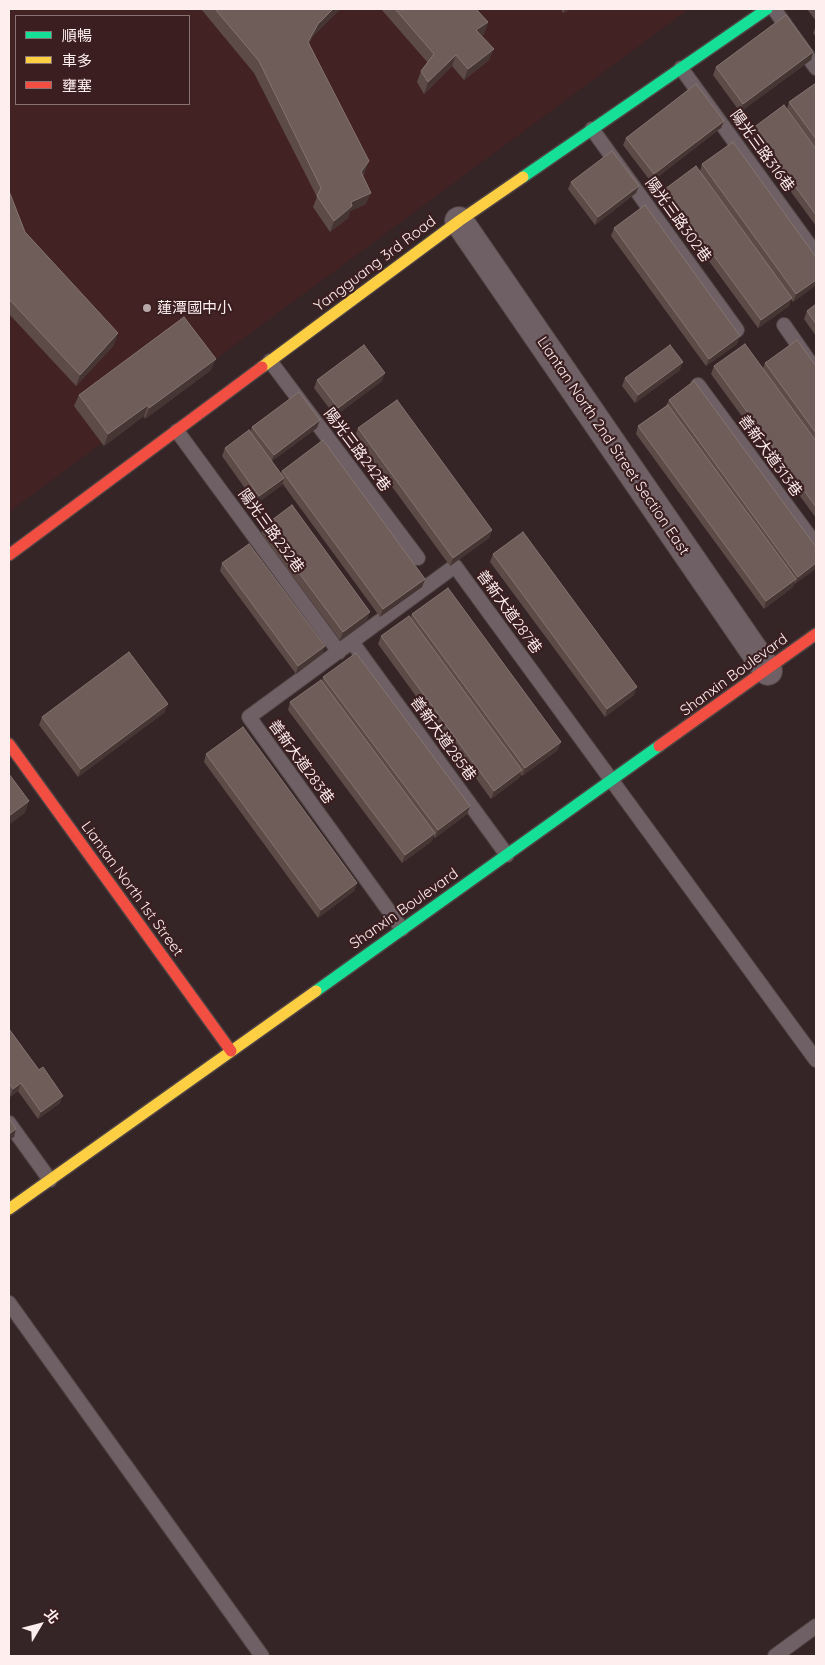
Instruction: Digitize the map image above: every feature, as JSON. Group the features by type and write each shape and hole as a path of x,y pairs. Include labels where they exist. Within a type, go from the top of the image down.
{"street":[{"name":"Yangguang 3rd Road","path":"9,555 459,221 767,9"},
{"name":"Liantan North 2nd Street Section East","path":"459,221 768,671"},
{"name":"Shanxin Boulevard","path":"9,1209 507,854 768,671 816,634"},
{"name":"Liantan North 1st Street","path":"9,744 231,1050"}],"lane":[{"path":"774,9 816,68"},
{"name":"陽光三路316巷","path":"681,68 816,254"},
{"name":"陽光三路302巷","path":"592,129 737,330"},
{"path":"784,325 816,371"},
{"name":"陽光三路242巷","path":"270,361 418,558"},
{"name":"善新大道313巷","path":"698,386 816,545"},
{"name":"陽光三路232巷","path":"177,430 339,652"},
{"name":"善新大道287巷","path":"352,642 455,566 612,780"},
{"name":"善新大道283巷","path":"352,642 249,717 402,929"},
{"name":"善新大道285巷","path":"352,642 507,854"},
{"path":"612,780 816,1060"},
{"path":"9,1123 50,1180"},
{"path":"9,1304 262,1656"},
{"path":"775,1656 816,1626"}],"shaded area":[{"name":"蓮潭國中小","path":"9,9 689,9 9,512"}],"building":[{"path":"215,9 333,9 318,24 308,42 369,161 361,172 371,193 351,202 352,206 334,221 317,196 321,188 259,61"},
{"path":"395,9 476,9 488,22 476,30 494,49 468,69 456,55 428,82 421,71 434,54"},
{"path":"786,15 813,52 743,104 716,67"},
{"path":"816,83 816,139 789,102"},
{"path":"696,84 724,121 654,174 626,138"},
{"path":"784,105 816,149 816,215 753,128"},
{"path":"733,142 816,257 816,280 796,294 702,164"},
{"path":"612,151 639,186 598,217 571,182"},
{"path":"696,166 792,298 761,320 665,189"},
{"path":"9,191 25,232 118,333 80,375 9,299"},
{"path":"645,205 740,336 709,359 614,228"},
{"path":"816,304 816,324 807,311"},
{"path":"184,317 216,359 149,408 148,405 108,434 79,395"},
{"path":"797,340 816,366 816,433 765,363"},
{"path":"745,344 816,441 816,507 714,366"},
{"path":"364,345 385,373 338,408 317,380"},
{"path":"670,345 683,362 638,395 625,378"},
{"path":"694,381 816,547 816,563 798,577 669,400"},
{"path":"299,392 320,420 274,455 252,427"},
{"path":"397,400 492,530 453,558 358,428"},
{"path":"668,405 796,579 766,601 638,426"},
{"path":"249,430 284,478 259,496 225,448"},
{"path":"323,440 425,579 383,609 282,471"},
{"path":"292,505 370,612 343,632 264,526"},
{"path":"523,532 637,687 607,709 493,554"},
{"path":"249,544 325,646 298,666 222,563"},
{"path":"448,588 561,742 525,768 412,614"},
{"path":"409,616 522,770 494,791 381,636"},
{"path":"129,652 168,704 81,769 42,717"},
{"path":"356,653 470,806 438,830 323,677"},
{"path":"321,680 435,833 405,855 290,702"},
{"path":"243,727 357,883 321,910 206,754"},
{"path":"9,774 29,801 9,816"},
{"path":"9,1029 39,1070 43,1067 63,1096 41,1112 21,1083 13,1089 9,1083"},
{"path":"9,1118 16,1129 9,1134"}],"traffic: fast":[{"path":"523,177 767,9"},
{"path":"316,991 659,746"}],"traffic: slow":[{"path":"262,367 459,221 523,177"},
{"path":"9,1209 316,991"}],"traffic: jam":[{"path":"9,555 262,367"},
{"path":"659,746 816,634"},
{"path":"9,744 231,1051"}],"place":[{"name":"蓮潭國中小","path":"147,308"}]}
